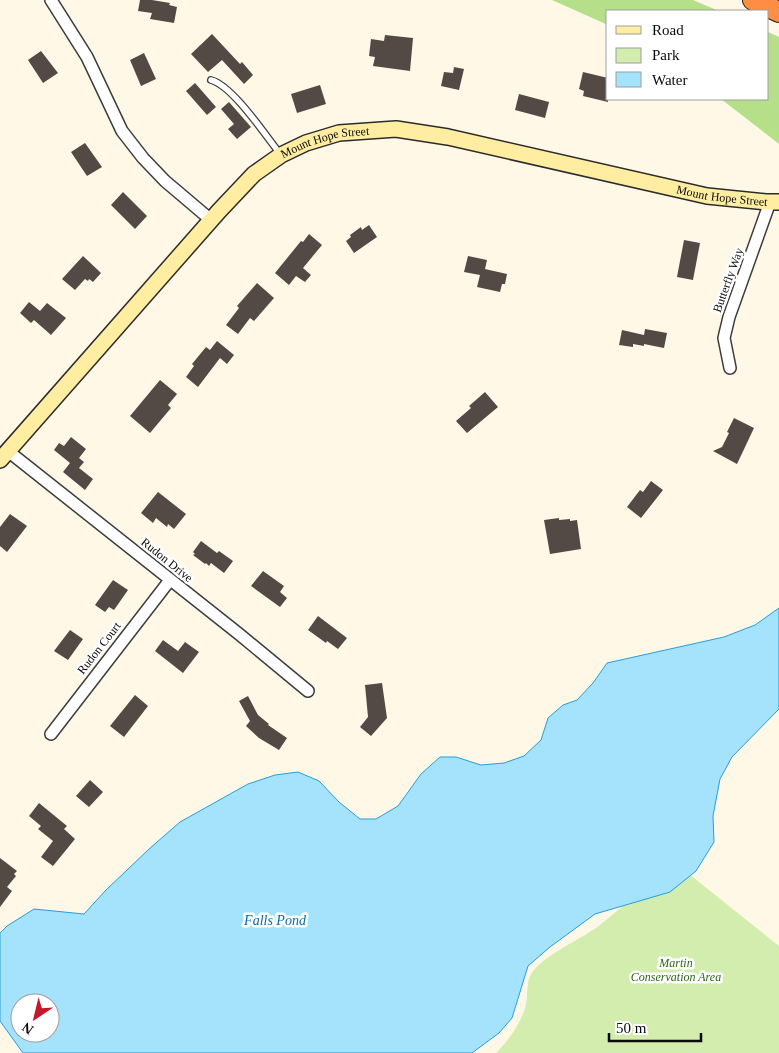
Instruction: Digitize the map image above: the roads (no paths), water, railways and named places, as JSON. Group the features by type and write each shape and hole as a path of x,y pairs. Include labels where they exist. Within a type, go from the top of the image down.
{"highway":[{"path":"753,0 779,12"}],"street":[{"path":"50,0 87,57 122,131 143,158 165,181 211,220"},
{"name":"Mount Hope Street","path":"4,456 211,220 254,174 280,154 306,143 339,133 396,129 448,137 707,196 775,202"},
{"name":"Butterfly Way","path":"730,368 724,338 729,317 775,202"},
{"name":"Rudon Drive","path":"4,456 170,580 308,691"},
{"name":"Rudon Court","path":"51,734 170,580"}],"lane":[{"path":"210,80 216,81 233,96 280,154"}],"water":[{"name":"Falls Pond","path":"779,608 779,709 732,757 720,779 713,816 714,842 696,871 670,892 595,914 550,947 528,966 512,1018 499,1033 472,1053 23,1053 16,1043 60,1043 60,993 10,993 10,1035 0,1021 0,933 7,926 34,909 84,914 106,890 180,822 248,784 275,775 298,772 319,781 339,802 360,819 376,819 398,806 421,774 440,757 456,757 481,765 504,763 524,756 541,740 548,718 563,705 577,700 593,683 607,663 724,637 755,625"}],"park label":[{"name":"Martin Conservation Area","path":"676,970"}]}
